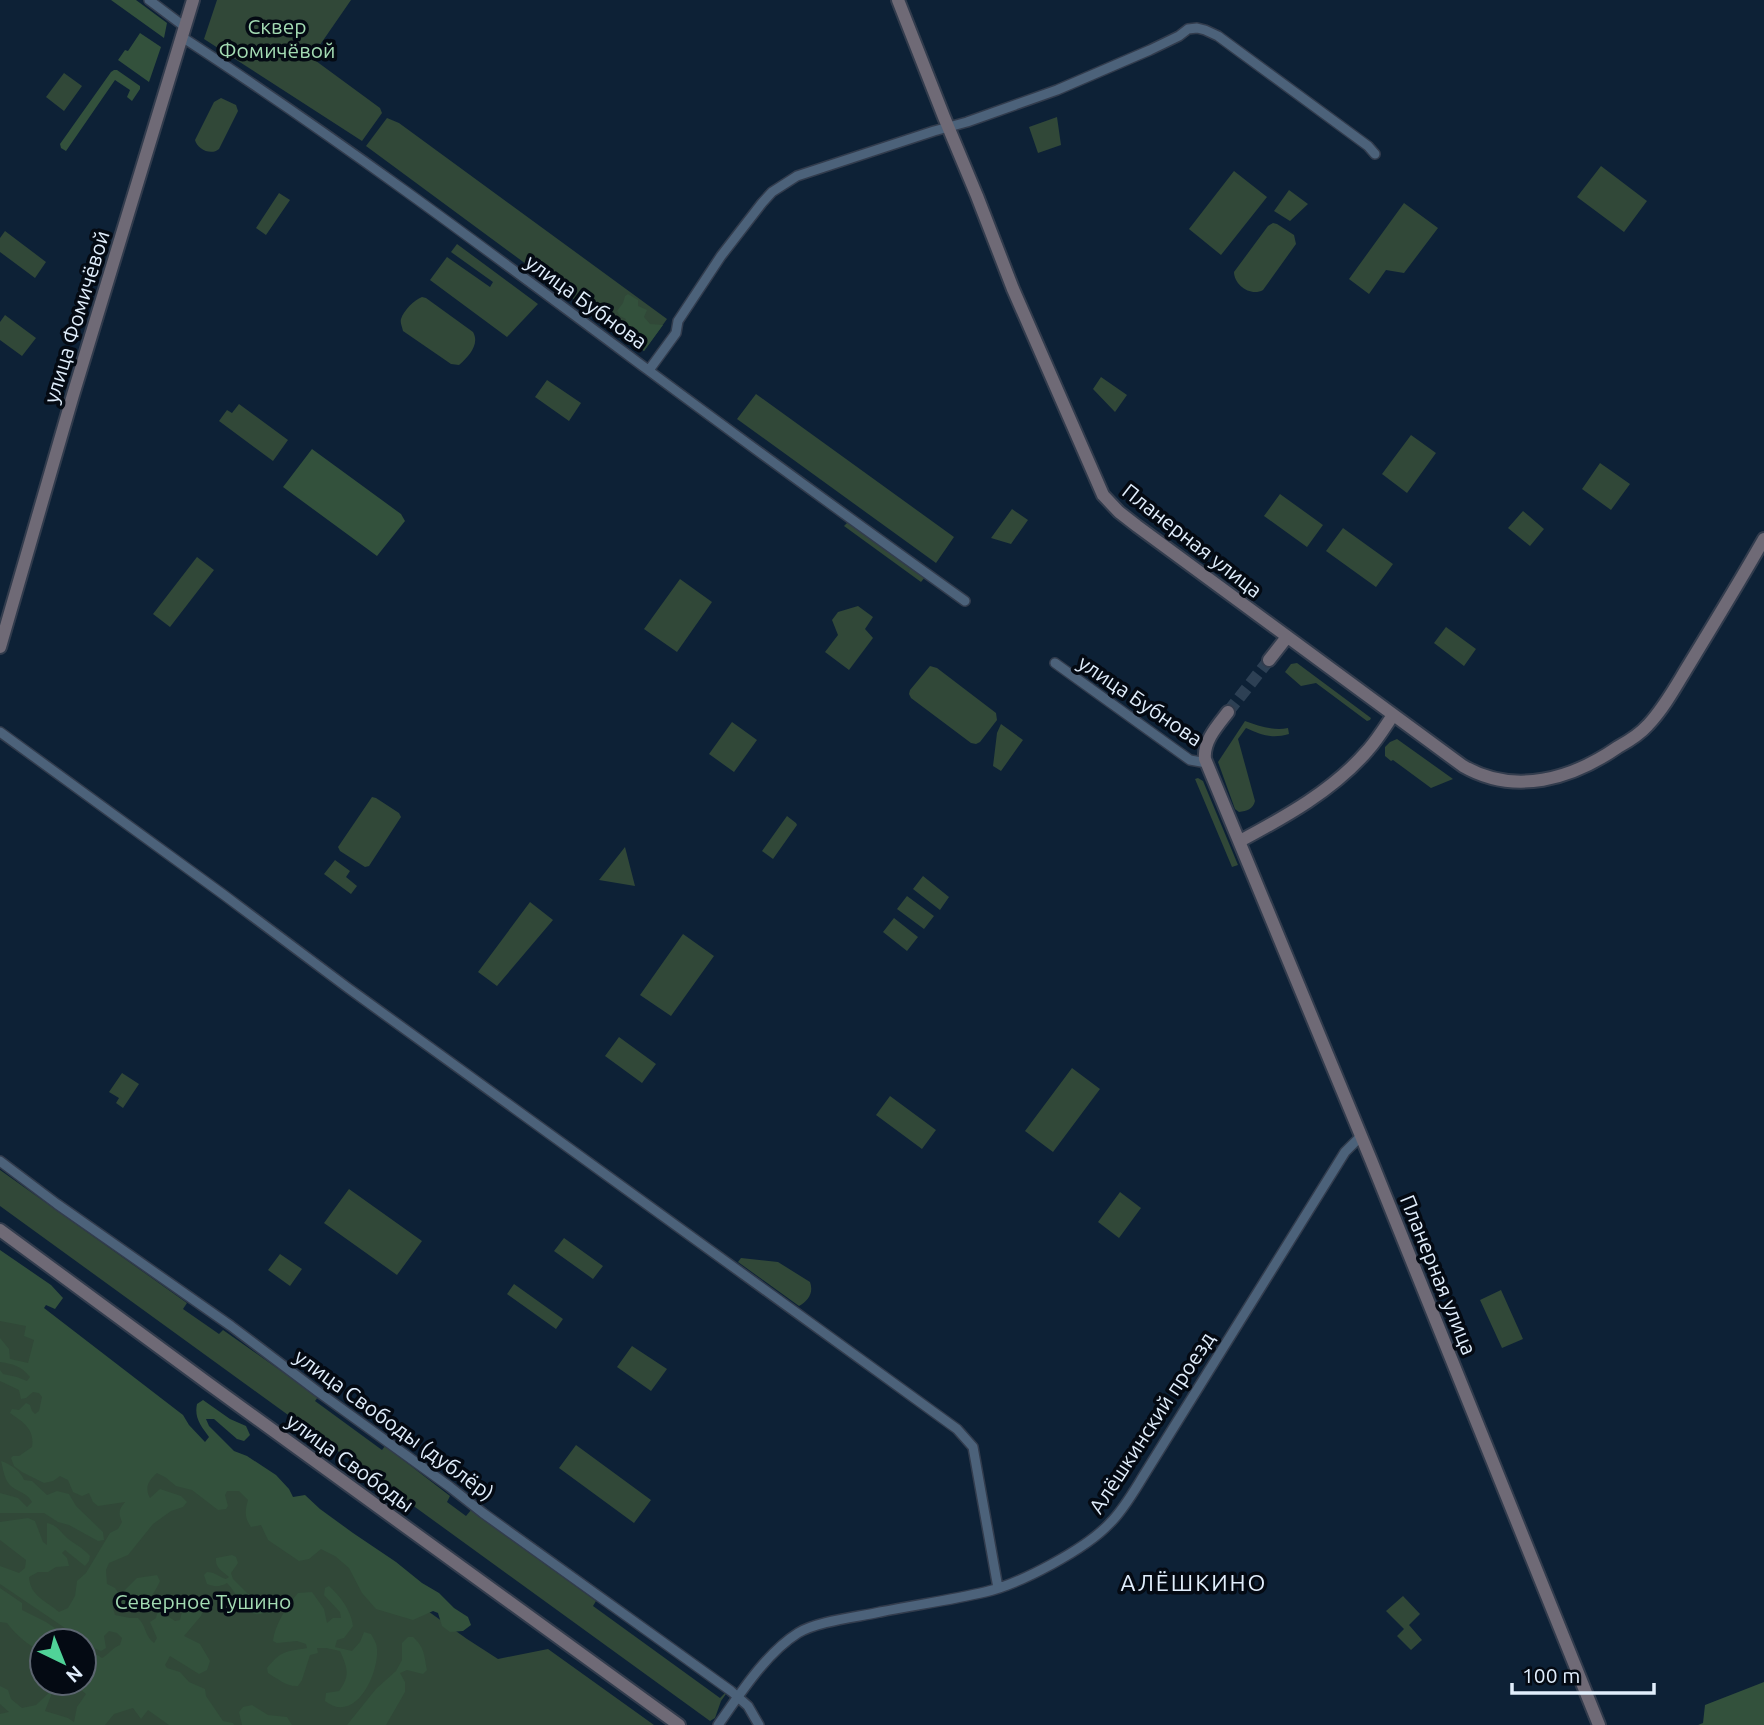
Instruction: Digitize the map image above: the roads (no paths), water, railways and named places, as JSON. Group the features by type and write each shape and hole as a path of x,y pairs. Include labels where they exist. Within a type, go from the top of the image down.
{"main road":[{"name":"улица Фомичёвой","path":"0,647 194,0"},
{"name":"Планерная улица","path":"898,0 1013,289 1103,495 1137,526 1463,766 1500,781 1534,782 1572,772 1592,763 1640,733 1656,715 1722,612 1764,539"},
{"path":"1269,660 1287,637"},
{"path":"1208,763 1205,754 1208,742 1228,712"},
{"path":"1240,841 1300,806 1342,775 1368,750 1393,715"},
{"name":"Планерная улица","path":"1208,763 1599,1725"},
{"name":"улица Свободы","path":"0,1230 679,1725"}],"street":[{"name":"улица Бубнова","path":"149,0 184,32 386,176 965,601"},
{"path":"649,370 676,333 678,321 719,260 762,203 785,182 1057,90 1157,47 1188,29 1197,28 1218,36 1368,146 1375,154"},
{"name":"улица Бубнова","path":"1055,663 1190,760 1208,763"},
{"path":"0,732 957,1429 973,1447 998,1588"},
{"name":"Алёшкинский проезд","path":"718,1725 764,1664 798,1632 857,1617 987,1592 1071,1553 1113,1521 1345,1152 1361,1136"},
{"name":"улица Свободы (дублёр)","path":"0,1161 731,1690 748,1706 759,1725"}],"tunnel":[{"path":"1228,712 1269,660"}],"district":[{"name":"АЛЁШКИНО","path":"1194,1583"}],"park label":[{"name":"Сквер Фомичёвой","path":"277,39"},
{"name":"Северное Тушино","path":"203,1602"}]}
